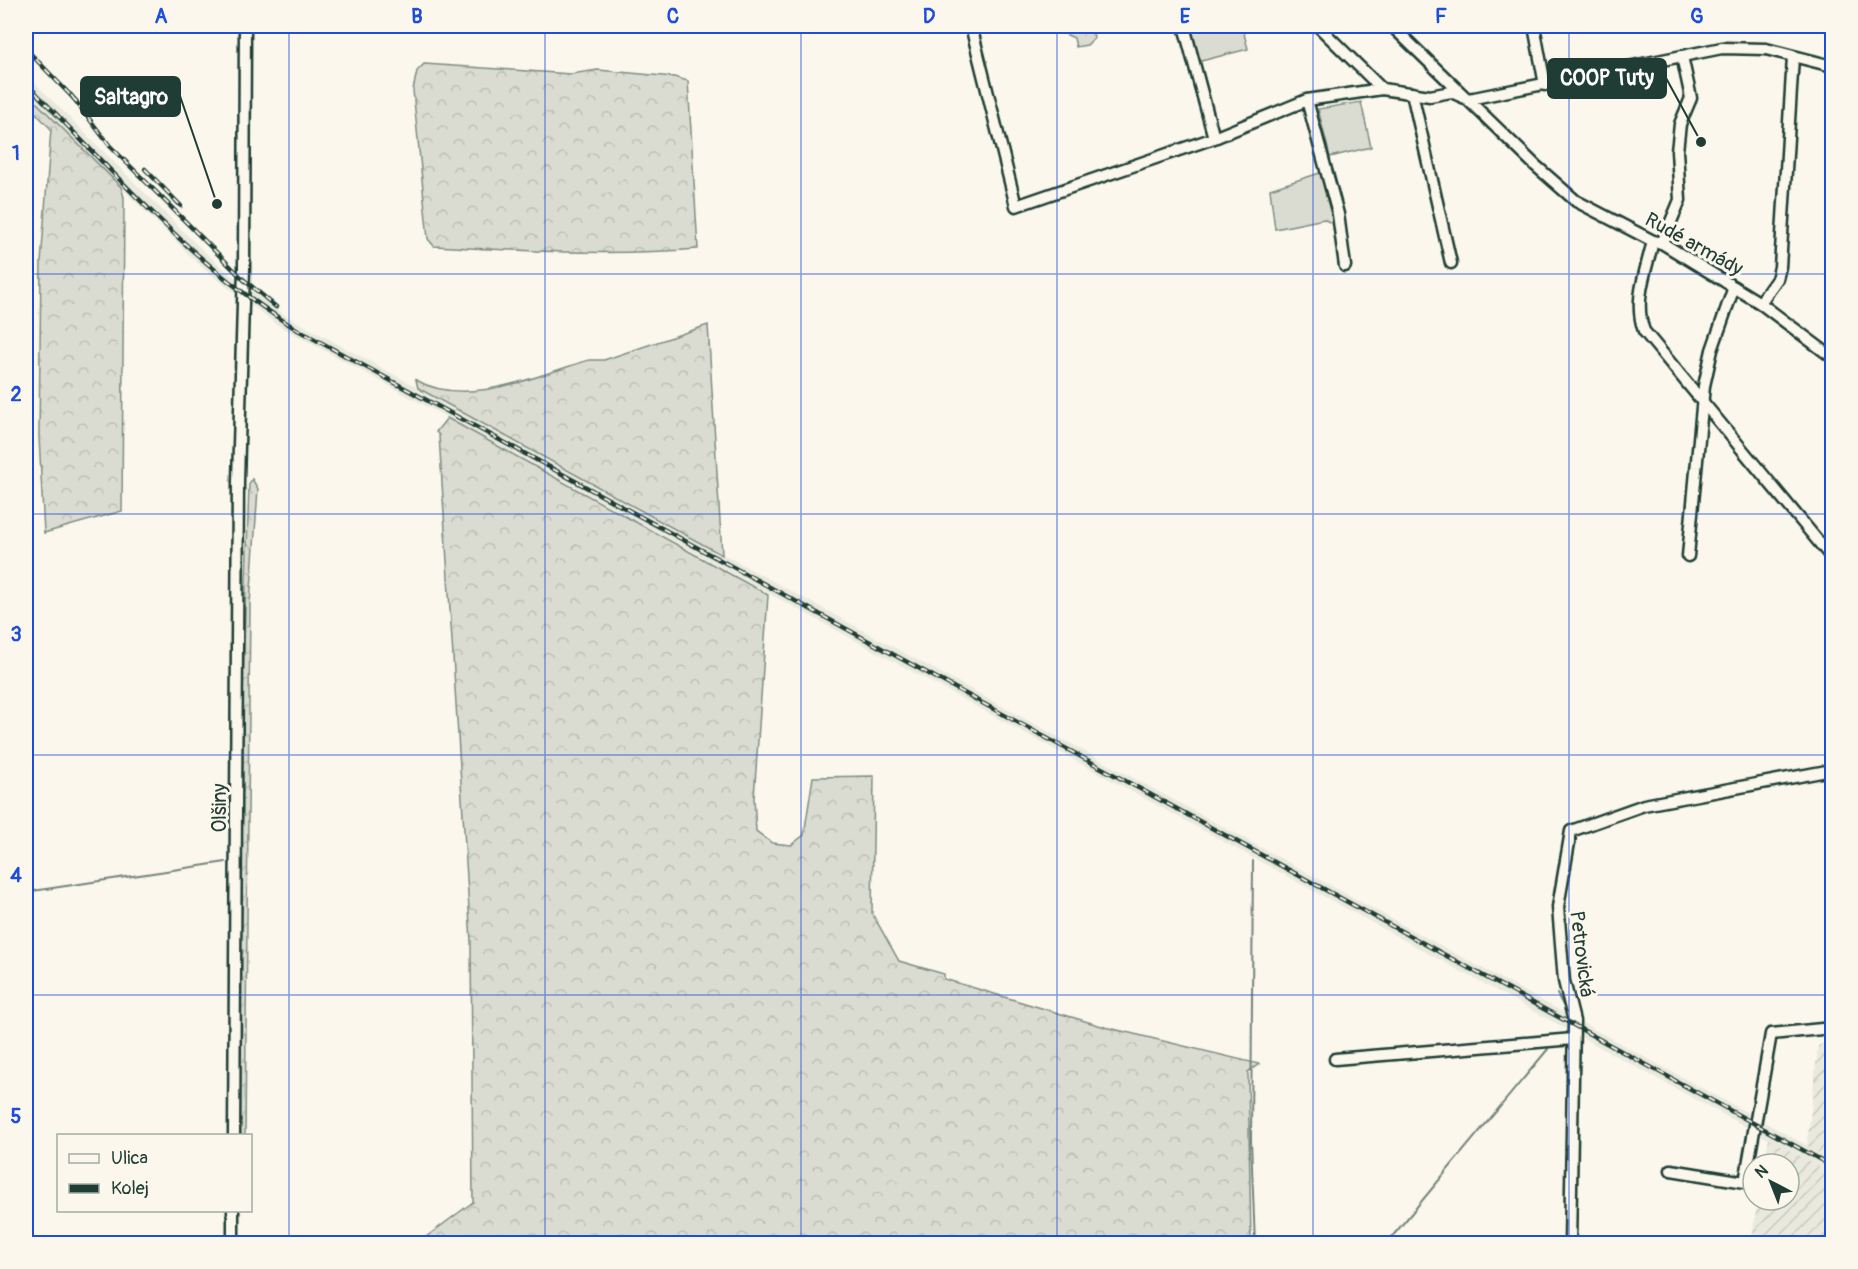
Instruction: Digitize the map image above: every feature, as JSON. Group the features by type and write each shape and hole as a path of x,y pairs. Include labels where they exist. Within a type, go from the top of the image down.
{"street":[{"name":"Olšiny","path":"234,1134 238,481 245,26"},
{"path":"971,26 1016,206 1214,138 1307,100 1382,88 1430,96 1451,92 1467,99 1722,48 1766,50 1833,66"},
{"path":"1184,26 1214,138"},
{"path":"1318,26 1382,88"},
{"name":"Rudé armády","path":"1392,26 1536,166 1576,201 1658,242 1734,287 1760,303 1833,357"},
{"path":"1534,26 1545,85"},
{"path":"1682,56 1691,98 1680,124 1677,151 1680,200 1658,242 1640,297 1639,316 1644,331 1703,399 1767,482 1833,558"},
{"path":"1760,303 1777,279 1780,267 1793,57"},
{"path":"1412,93 1451,263"},
{"path":"1307,100 1338,214 1345,266"},
{"path":"1688,556 1703,399 1712,350 1734,287"},
{"name":"Petrovická","path":"1570,1244 1573,1193 1574,1021 1564,981 1558,907 1571,831 1644,805 1833,770"},
{"path":"1671,1170 1745,1182 1771,1034 1833,1028"},
{"path":"1335,1059 1573,1039"},
{"path":"232,1244 233,1212"}],"shaded area":[{"path":"26,74 198,246 231,275 283,314 1832,1159 1832,1174 1801,1157 1801,1152 1792,1152 276,324 205,270 26,92"},
{"path":"1832,1039 1832,1159 1807,1146 1818,1046"},
{"path":"1769,1139 1792,1152 1766,1152"},
{"path":"1801,1157 1832,1174 1832,1243 1751,1243 1756,1212 1801,1212"}],"green space":[{"path":"1065,26 1092,26 1094,38 1087,45 1076,47 1074,38 1065,34"},
{"path":"1199,26 1242,26 1248,49 1197,62 1190,29"},
{"path":"424,64 571,74 598,70 674,77 688,81 698,249 599,252 434,246 428,239 413,90 417,71"},
{"path":"26,92 121,187 124,197 122,511 44,533 39,436 41,263 51,129 26,103"},
{"path":"1361,102 1371,147 1330,157 1318,109"},
{"path":"1323,172 1334,225 1324,219 1275,229 1270,189"},
{"path":"708,325 722,555 418,388 416,380 436,388 457,391 502,386 589,360 604,360"},
{"path":"447,418 768,595 754,798 756,831 772,843 791,845 804,835 813,777 874,776 872,913 899,961 944,974 944,979 1105,1027 1259,1064 1248,1072 1251,1243 418,1243 473,1202 471,941 439,435 436,432"},
{"path":"252,479 258,489 250,604 245,1134 229,1134 249,484"}],"waterway":[{"path":"1253,861 1251,1141 1255,1244"},
{"path":"26,892 226,862"},
{"path":"1557,994 1567,1013"},
{"path":"1386,1244 1548,1049"}],"railway":[{"path":"26,49 77,102"},
{"path":"26,83 155,216 189,247 224,278 298,330 1832,1166"},
{"path":"71,95 110,146 243,279 276,307"},
{"path":"145,169 181,206"}],"place":[{"name":"COOP Tuty","path":"1701,142"},
{"name":"Saltagro","path":"217,204"}]}
